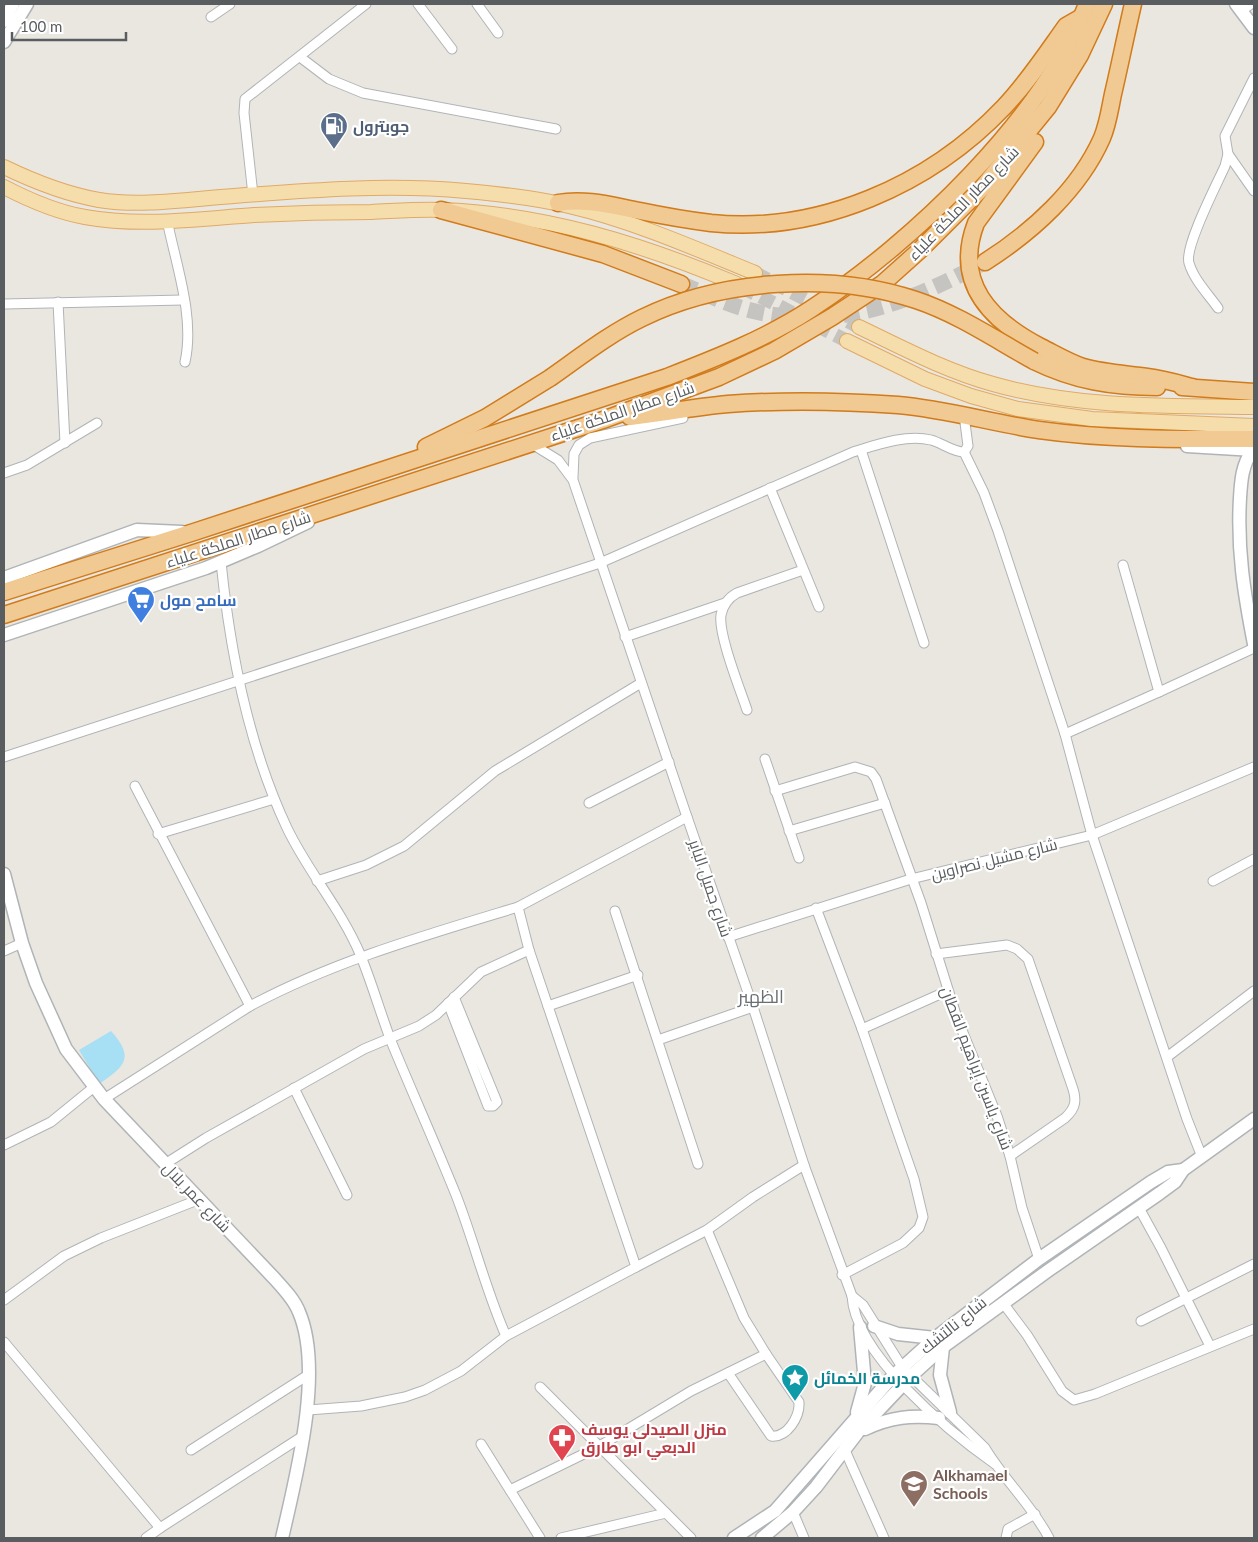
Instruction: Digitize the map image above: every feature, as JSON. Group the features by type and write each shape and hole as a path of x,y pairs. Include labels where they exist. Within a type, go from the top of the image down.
{"highway":[{"name":"شارع مطار الملكة علياء","path":"4,615 603,420 681,392 754,361 832,317 882,284 920,250 982,188 1048,107 1080,55 1104,4"},
{"path":"985,262 1031,228 1049,211 1067,192 1093,155 1107,123 1133,4"},
{"name":"شارع مطار الملكة علياء","path":"4,592 194,532 667,377 734,349 810,310 889,252 969,176 1014,124 1056,65 1085,11"},
{"path":"558,203 584,200 672,217 727,224 787,220 847,207 882,194 921,173 970,139 1005,106 1066,26 1085,11"},
{"path":"1048,107 1044,123 1036,140 980,215 974,229 969,250 969,266 976,291 994,316 1010,328 1066,360 1101,372 1158,378 1192,387"},
{"path":"441,210 603,254 681,284"},
{"path":"372,474 485,418 550,378 620,330 672,305 702,296 791,283 854,286 915,300 951,315 1034,361 1070,377 1109,386 1192,387 1254,392"},
{"path":"603,420 760,402 876,404 964,415 1039,430 1254,446"}],"main road":[{"path":"4,160 22,176"},
{"path":"4,167 57,191 101,200 165,201 360,189 465,191 558,203 605,215 673,239 755,273"},
{"path":"4,187 30,200 83,217 122,222 277,214 441,210 495,214 570,226 679,259 737,284"},
{"path":"860,327 921,357 966,375 999,386 1047,397 1102,403 1254,407"},
{"path":"847,341 925,379 971,396 1018,410 1092,419 1254,426"}],"street":[{"path":"4,21 13,4"},
{"path":"4,42 26,4"},
{"path":"211,17 230,4"},
{"path":"253,195 244,113 245,99 366,4"},
{"path":"418,4 452,49"},
{"path":"477,4 498,33"},
{"path":"1243,6 1254,28"},
{"path":"300,57 329,79 363,93 470,115 556,129"},
{"path":"1218,308 1194,275 1188,260 1191,244 1225,166 1228,154 1225,136 1254,78"},
{"path":"1228,154 1254,191"},
{"path":"167,220 189,331 186,362"},
{"path":"4,304 183,300"},
{"path":"58,302 65,443"},
{"name":"شارع جميل الباير","path":"573,480 574,454 586,440 648,424 746,408 760,402"},
{"path":"964,415 968,446 964,452"},
{"path":"4,474 27,465 97,423"},
{"path":"4,757 238,679 600,563 861,450 894,442 922,439 964,452 984,493 998,531 1065,734 1092,835 1186,1119 1202,1157"},
{"path":"1160,440 1181,445 1228,449 1254,446"},
{"name":"شارع جميل الباير","path":"531,443 558,460 573,480 686,817 754,1006 804,1166 842,1275 852,1296 863,1305 902,1376"},
{"path":"1065,734 1159,692 1254,646 1240,570 1239,528 1241,481 1246,459 1254,446"},
{"path":"1228,449 1237,459 1241,481"},
{"path":"861,450 924,643"},
{"path":"770,488 818,607"},
{"path":"4,634 221,562 282,536 327,510"},
{"path":"4,578 137,530 194,532"},
{"path":"221,562 228,621 238,679 274,799 297,847 350,931 361,956 391,1040 456,1196 506,1336"},
{"path":"1123,565 1159,692"},
{"path":"625,637 725,603 737,593 804,570"},
{"path":"725,603 721,616 721,626 747,710"},
{"path":"317,881 366,866 404,846 495,771 641,683"},
{"path":"765,759 799,858"},
{"path":"589,803 669,762"},
{"name":"شارع ياسين إبراهيم القطان","path":"775,791 844,770 862,767 871,772 876,779 912,879 947,992 997,1116 1010,1156 1022,1208 1039,1259"},
{"name":"شارع مشيل نصراوين","path":"728,937 912,879 1092,835 1254,768"},
{"path":"135,786 158,834 250,1006"},
{"path":"158,834 274,799"},
{"path":"789,831 885,803"},
{"path":"104,1099 250,1006 296,983 361,956 518,907 686,817"},
{"path":"1213,881 1254,859"},
{"name":"شارع عمر بلال","path":"4,874 22,943 60,1038 104,1099 274,1278 298,1310 305,1333 308,1410 282,1538"},
{"path":"518,907 530,952 636,1267"},
{"path":"816,908 862,1029 914,1179 923,1217 919,1228 903,1243 842,1275"},
{"path":"615,911 638,975 698,1164"},
{"path":"4,950 22,943"},
{"path":"936,954 1007,945 1017,949 1028,959 1072,1086 1076,1103 1073,1110 1065,1118 1010,1156"},
{"path":"165,1164 364,1049 391,1040 419,1026 453,1002 484,976 530,952"},
{"path":"548,1006 638,975"},
{"path":"1167,1057 1254,991"},
{"path":"862,1029 947,992"},
{"path":"453,1002 486,1088"},
{"path":"658,1040 754,1006"},
{"path":"4,1145 51,1122 94,1087"},
{"path":"294,1088 347,1195"},
{"name":"شارع نالتشك","path":"939,1343 1003,1303 1139,1208 1175,1182 1183,1170 1254,1119"},
{"path":"308,1410 380,1403 425,1390 461,1371 506,1336 707,1230 753,1197 804,1166"},
{"name":"شارع نالتشك","path":"734,1538 775,1511 832,1448 854,1419 939,1343 1039,1259 1151,1182 1168,1172 1183,1170"},
{"path":"4,1300 64,1256 101,1238 200,1199"},
{"path":"1139,1208 1210,1346"},
{"path":"707,1230 744,1318 799,1402 796,1418 780,1436 771,1436 766,1432 728,1373"},
{"path":"1141,1320 1254,1264"},
{"name":"شارع جميل الباير","path":"852,1296 852,1310 870,1345 995,1464 1034,1514 1049,1538"},
{"path":"1003,1303 1027,1335 1062,1391 1074,1400 1095,1394 1254,1329"},
{"path":"858,1432 892,1417 945,1415 940,1376 939,1343 898,1334 874,1326"},
{"path":"854,1419 866,1383 860,1327"},
{"path":"4,1342 160,1528"},
{"path":"510,1490 598,1447 692,1391 766,1354"},
{"path":"191,1450 308,1374"},
{"name":"شارع نالتشك","path":"762,1538 793,1512 816,1487 844,1448 902,1376"},
{"path":"540,1387 690,1538"},
{"path":"146,1538 303,1436"},
{"path":"481,1444 540,1538"},
{"path":"844,1448 884,1538"},
{"path":"793,1512 804,1538"},
{"path":"561,1538 666,1513"},
{"path":"1006,1538 1008,1530 1034,1514"}],"water":[{"path":"111,1031 123,1048 124,1061 115,1072 99,1084 79,1050"}],"tunnel":[{"path":"681,284 723,302 749,310 781,316 812,318 870,310 899,301 927,290 983,263"},
{"path":"755,273 859,327"},
{"path":"742,287 847,341"}],"place":[{"name":"جوبترول","path":"334,150"},
{"name":"سامح مول","path":"141,624"},
{"name":"مدرسة الخمائل","path":"795,1402"},
{"name":"منزل الصيدلي يوسف الدبعي ابو طارق","path":"562,1462"},
{"name":"Alkhamael Schools","path":"914,1508"}],"district":[{"name":"الظهير","path":"761,997"}]}
